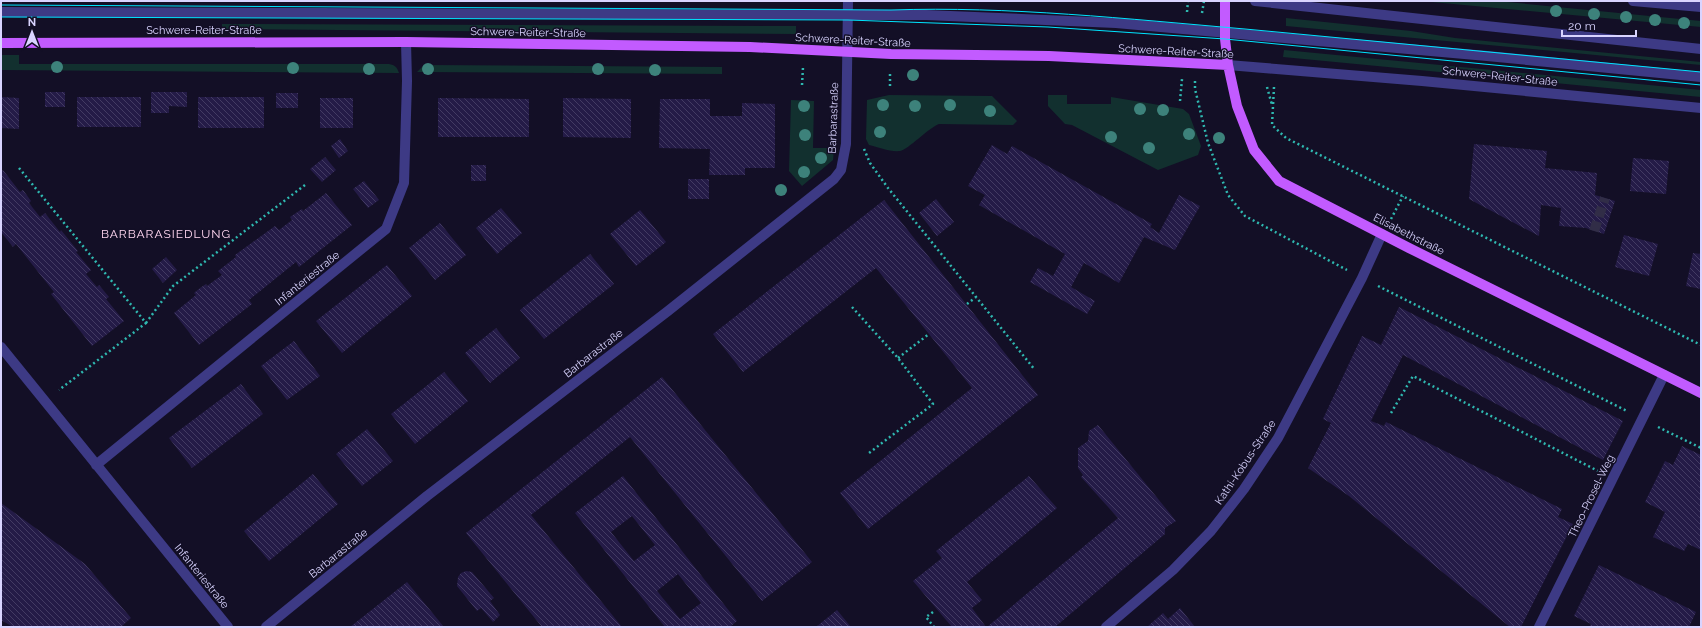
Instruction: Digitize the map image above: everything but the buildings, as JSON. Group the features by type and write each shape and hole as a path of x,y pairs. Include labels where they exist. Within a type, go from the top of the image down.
{"main road":[{"name":"Elisabethstraße","path":"1225,1 1224,33 1228,65 1237,106 1254,150 1279,181 1701,393"},
{"name":"Schwere-Reiter-Straße","path":"1,43 406,42 750,47 890,54 1049,56 1228,65"}],"street":[{"name":"Barbarastraße","path":"266,627 427,496 668,311 834,179 841,170 846,144 848,1"},
{"path":"1255,1 1701,49"},
{"path":"1633,1 1701,7"},
{"path":"1,12 926,15 1102,23 1701,78"},
{"name":"Infanteriestraße","path":"96,465 386,229 404,183 407,81 406,42"},
{"name":"Schwere-Reiter-Straße","path":"1228,65 1422,81 1701,108"},
{"name":"Kathi-Kobus-Straße","path":"1106,627 1173,570 1211,531 1244,489 1278,438 1362,278 1382,234"},
{"name":"Infanteriestraße","path":"1,347 228,627"},
{"name":"Theo-Prosel-Weg","path":"1539,627 1664,375"}],"path":[{"path":"1198,104 1208,143 1228,195 1245,216 1362,278 1701,448"},
{"path":"1272,107 1272,125 1286,138 1701,345"},
{"path":"862,145 870,163 888,188 1035,370"},
{"path":"19,168 146,323"},
{"path":"45,402 146,323 173,286 305,185"},
{"path":"1382,234 1403,196"},
{"path":"967,304 976,297"},
{"path":"852,307 898,358 933,404 869,453"},
{"path":"898,358 929,334"},
{"path":"1391,413 1413,376 1584,465"},
{"path":"933,612 926,617 934,627"}],"green space":[{"path":"1421,1 1497,1 1701,21 1701,27"},
{"path":"1286,18 1411,31 1455,38 1701,62 1701,65 1286,26"},
{"path":"222,24 796,26 796,34 222,29"},
{"path":"1284,50 1701,90 1701,97 1283,57"},
{"path":"1,55 19,55 19,64 389,64 396,67 399,73 1,70"},
{"path":"424,65 722,67 722,74 417,72"},
{"path":"889,95 992,96 1017,121 1013,125 939,124 904,149 900,151 888,150 869,145 866,139 867,100"},
{"path":"1048,95 1067,95 1067,104 1111,104 1111,97 1183,109 1189,114 1201,146 1198,155 1158,170 1072,125 1065,124 1048,106"},
{"path":"791,100 814,101 813,148 834,148 833,160 802,186 789,171"}],"tunnel":[{"path":"1594,231 1605,198"}],"tram line":[{"path":"1,5 980,10 1068,14 1245,29 1701,72"},
{"path":"1,17 848,20 1048,27 1225,39 1701,85"}],"district":[{"name":"BARBARASIEDLUNG","path":"166,234"}]}
